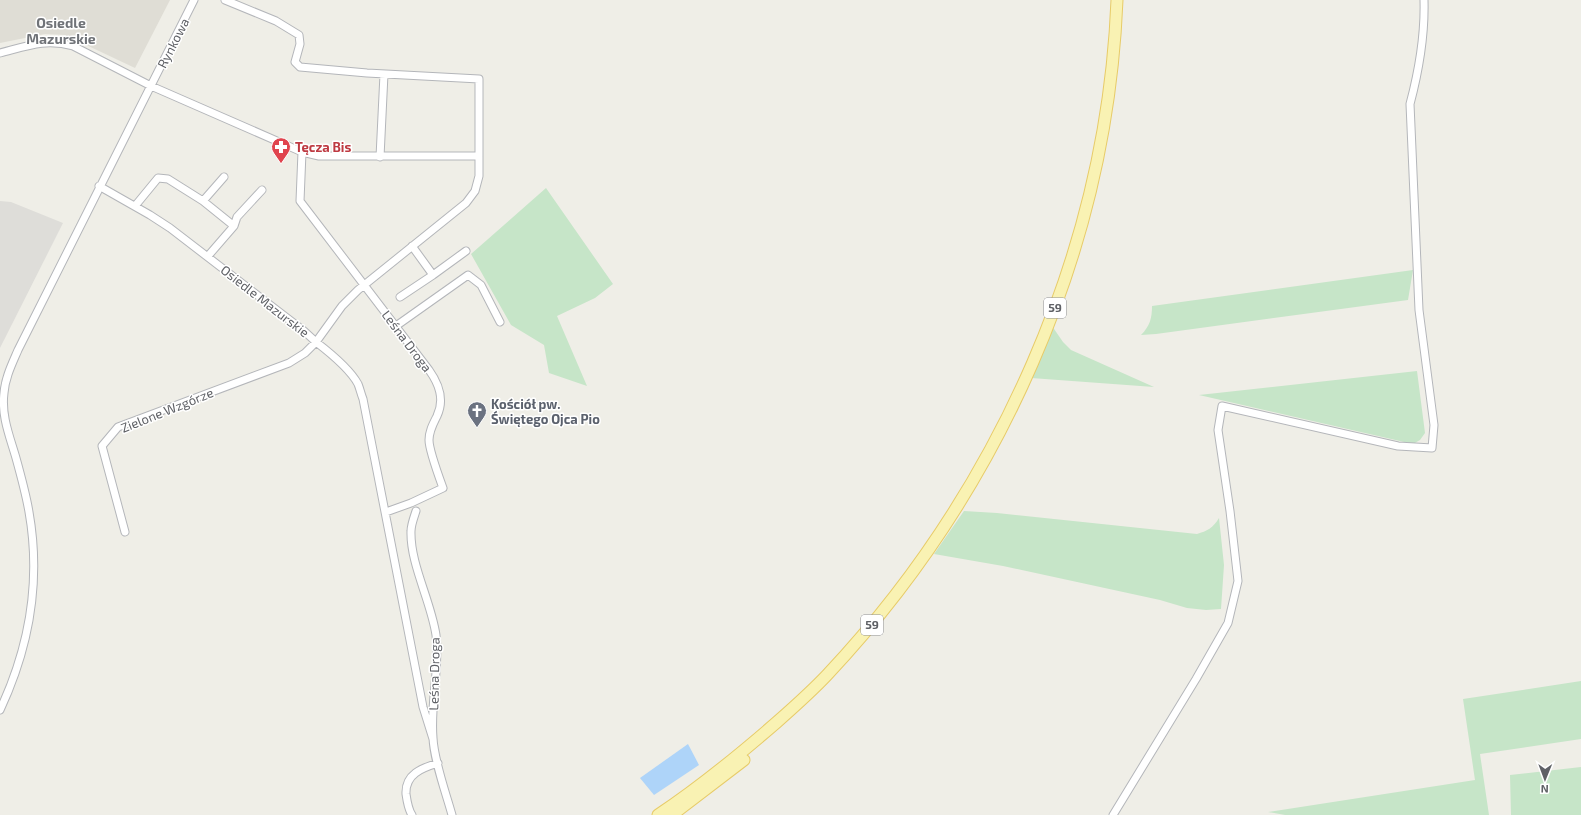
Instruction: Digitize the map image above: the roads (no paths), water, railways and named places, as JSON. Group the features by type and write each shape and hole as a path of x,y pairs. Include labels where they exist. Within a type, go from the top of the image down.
{"main road":[{"name":"59","path":"658,815 701,785 730,762 826,677 870,627 929,549 964,497 1013,405 1041,343 1062,288 1081,226 1102,140 1115,42 1117,0"},
{"name":"59","path":"672,815 729,773 762,745 786,722 807,695"}],"street":[{"name":"Rynkowa","path":"0,710 14,676 27,635 34,580 33,541 30,513 7,426 4,409 4,393 9,372 18,350 99,186 194,0"},
{"name":"Osiedle Mazurskie","path":"99,186 170,228 208,256 316,342 342,306 364,284 466,203 475,191 479,176 479,79 384,74 300,67 295,62 300,44 299,35 276,21 225,0"},
{"path":"1113,815 1196,679 1228,623 1238,581 1230,511 1218,430 1222,406 1398,446 1432,448 1434,425 1419,310 1410,104 1417,78 1425,24 1424,0"},
{"path":"0,53 38,43 61,43 73,46 151,86 302,152 319,156 479,156"},
{"path":"380,157 384,74"},
{"name":"Leśna Droga","path":"302,152 300,201 429,370 437,381 439,388 441,398 440,408 432,426 429,441 442,488 411,503 386,512"},
{"path":"203,201 224,177"},
{"path":"135,206 158,178 168,179 203,201 234,226"},
{"path":"208,256 234,226 237,217 262,190"},
{"path":"412,246 433,275"},
{"path":"400,297 466,251"},
{"path":"396,326 468,275 480,285 500,322"},
{"path":"316,342 340,364 358,385 363,399 424,707 433,739"},
{"name":"Zielone Wzgórze","path":"125,532 102,446 118,427 288,363 316,342"},
{"name":"Leśna Droga","path":"416,511 411,530 412,550 427,598 436,634 437,651 434,677 433,739 452,815"},
{"path":"412,815 406,794 406,788 410,777 419,770 438,763"}],"water":[{"path":"688,744 699,765 654,795 640,778"}],"place":[{"name":"Tęcza Bis","path":"281,164"},
{"name":"Kościół pw. Świętego Ojca Pio","path":"477,428"}],"district":[{"name":"Osiedle Mazurskie","path":"61,32"}]}
